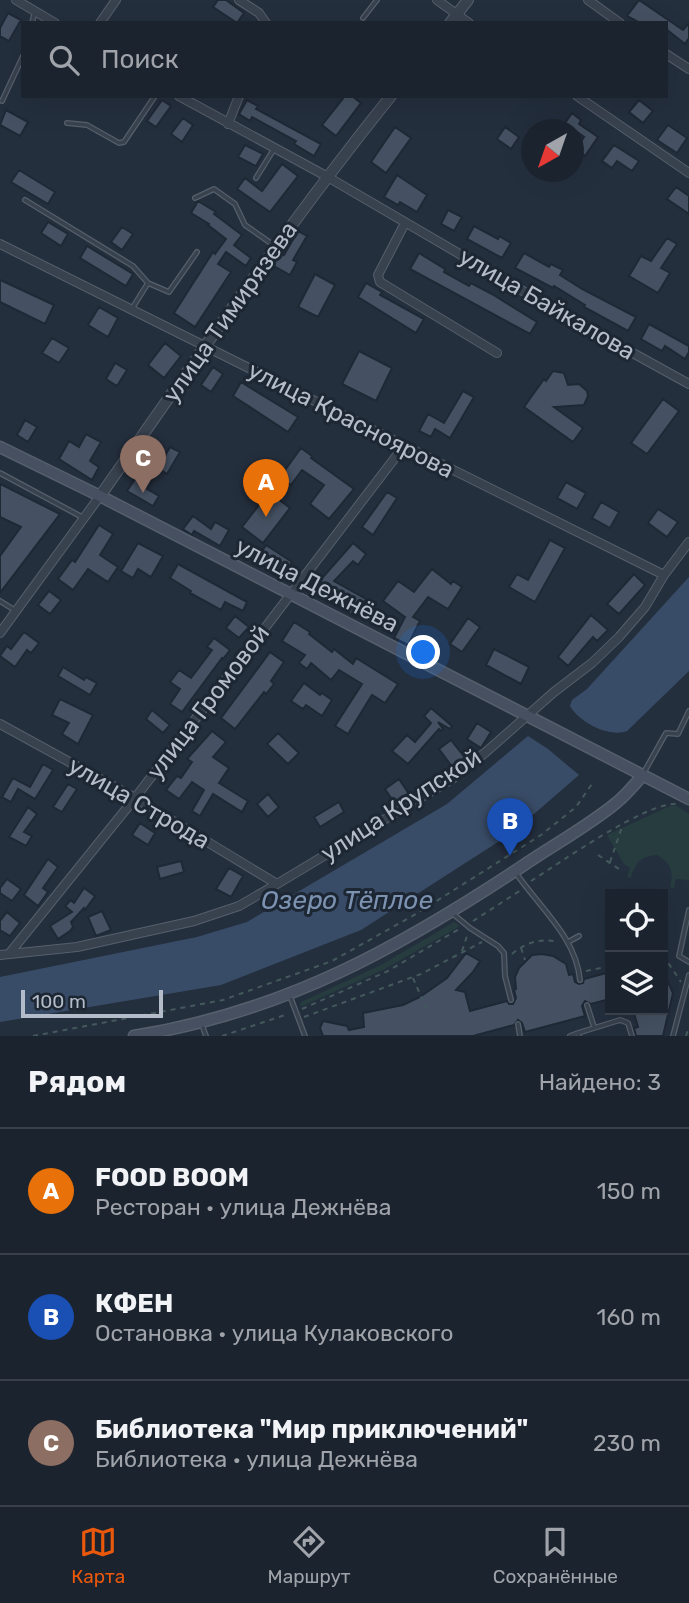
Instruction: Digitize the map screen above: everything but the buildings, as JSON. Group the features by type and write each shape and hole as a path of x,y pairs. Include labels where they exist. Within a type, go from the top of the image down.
{"main road":[{"name":"улица Дежнёва","path":"0,447 527,715 642,776 686,803"},
{"path":"134,1036 201,1022 289,995 375,956 451,912 616,803 642,776"}],"street":[{"path":"16,0 52,21"},
{"path":"101,21 116,0"},
{"path":"239,0 259,12 265,21"},
{"path":"437,0 454,19 468,0"},
{"path":"587,0 617,21"},
{"path":"668,55 689,69"},
{"name":"улица Байкалова","path":"182,98 326,176 689,384"},
{"path":"228,124 238,98"},
{"name":"улица Тимирязева","path":"0,633 100,496 275,246 326,176 389,98"},
{"path":"580,98 689,173"},
{"path":"405,223 378,275 380,282 497,353"},
{"name":"улица Красноярова","path":"0,244 664,575"},
{"name":"улица Громовой","path":"4,955 135,798 404,446"},
{"name":"улица Крупской","path":"4,955 76,947 194,921 239,906 452,779 592,663 619,637 645,607 664,575 689,542"},
{"name":"улица Строда","path":"0,724 135,798 277,884"}],"lane":[{"path":"363,18 377,0"},
{"path":"32,21 35,11"},
{"path":"2,101 21,59"},
{"path":"67,123 87,125 119,143 124,142 154,98"},
{"path":"256,178 274,149"},
{"path":"195,198 214,189 235,204 245,225 275,246"},
{"path":"25,200 134,266 148,283 169,292 197,252"},
{"path":"132,309 148,283"},
{"path":"0,473 83,518"},
{"path":"0,601 16,611"},
{"path":"642,776 666,733 678,734 689,711"},
{"path":"514,871 568,942 580,980"},
{"path":"689,909 679,956 689,962"},
{"path":"451,912 504,953 512,1000"},
{"path":"568,942 579,936"},
{"path":"673,1036 689,975"},
{"path":"289,995 305,1036"},
{"path":"587,1005 594,1027"},
{"path":"569,1036 625,1020 632,1036"},
{"path":"201,1022 205,1036"},
{"path":"518,1024 520,1036"}],"path":[{"path":"33,1036 223,1000 332,961 396,926 541,835 576,807 594,781"},
{"path":"222,1036 298,1013 388,971 468,927 525,886 623,825 659,807 686,803"},
{"path":"610,862 623,825"},
{"path":"598,855 622,871"},
{"path":"462,953 468,927"},
{"path":"298,1013 304,1017 318,1013 413,977 489,940"},
{"path":"505,962 521,947 547,940 561,943"},
{"path":"521,947 525,960"},
{"path":"668,960 685,989"},
{"path":"580,980 586,971 605,967"},
{"path":"413,977 426,1008"},
{"path":"686,1036 689,1027"}],"green space":[{"path":"670,806 677,806 689,814 689,880 676,879 674,888 670,887 670,868 666,861 657,855 643,859 634,868 631,878 627,877 630,868 624,864 607,835"},
{"path":"454,922 460,926 383,970 300,1007 301,1002 381,965"}],"water":[{"path":"689,577 689,671 627,731 620,733 603,730 580,718 570,706 572,700 587,689"},
{"name":"Озеро Тёплое","path":"528,736 579,775 512,833 361,930 221,985 0,1022 0,977 197,937 247,922 447,804"}],"place":[{"name":"Библиотека \"Мир приключений\"","path":"143,493"},
{"name":"FOOD BOOM","path":"266,517"},
{"name":"КФЕН","path":"510,856"}]}
